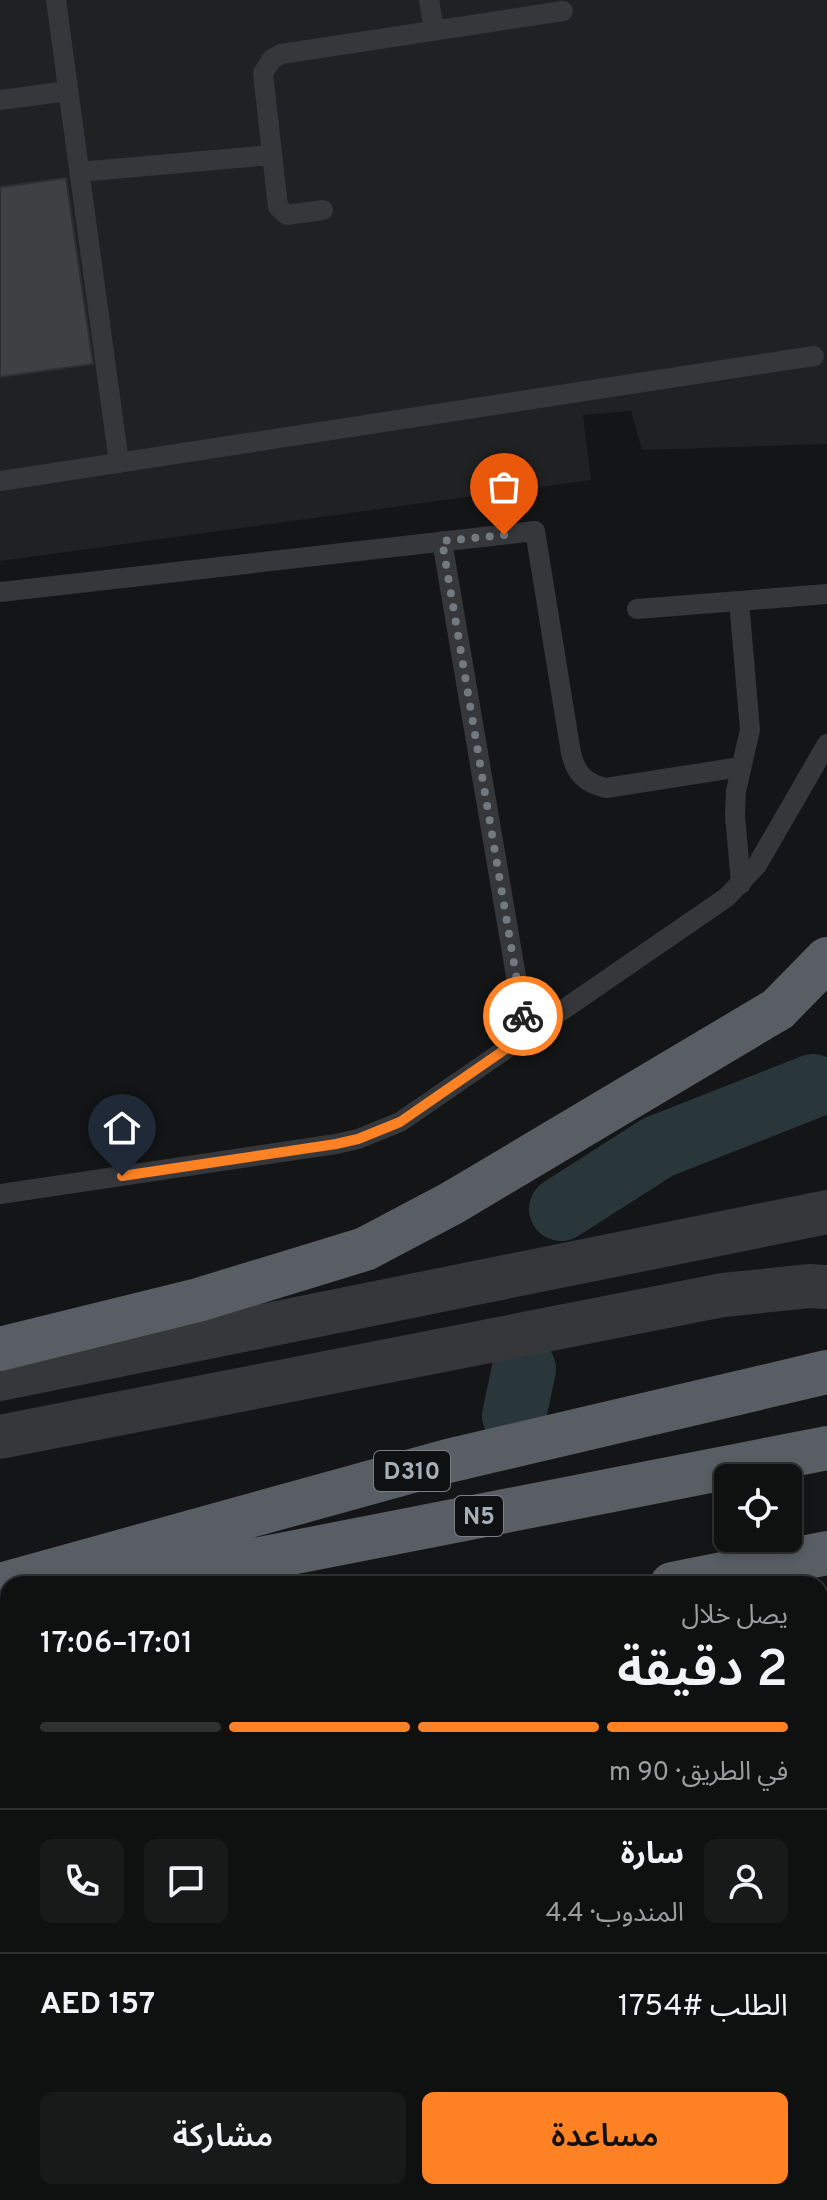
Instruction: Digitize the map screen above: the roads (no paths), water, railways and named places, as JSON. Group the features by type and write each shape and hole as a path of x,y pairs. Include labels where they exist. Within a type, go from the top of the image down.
{"highway":[{"path":"0,1349 198,1300 365,1249 452,1203 778,1009 827,959"},
{"name":"D310","path":"33,1576 448,1461 827,1372"},
{"name":"N5","path":"173,1576 827,1448"},
{"path":"712,1576 827,1553"}],"street":[{"path":"0,1379 827,1212"},
{"path":"0,1437 723,1295 827,1287"}],"lane":[{"path":"56,0 119,463"},
{"path":"429,0 434,31"},
{"path":"323,210 287,215 280,211 263,73 272,59 281,54 563,11"},
{"path":"0,100 68,91"},
{"path":"79,172 272,155"},
{"path":"0,481 814,356"},
{"path":"0,592 535,531 571,753 581,777 606,788 740,767"},
{"path":"442,541 526,1035"},
{"path":"637,609 827,594"},
{"path":"739,601 750,730 740,767 735,815 741,884"},
{"path":"0,1194 358,1139 400,1122 712,909 741,884 757,865 827,744"}],"waterway":[{"path":"561,1209 658,1147 813,1086"},
{"path":"514,1416 524,1369"}]}
